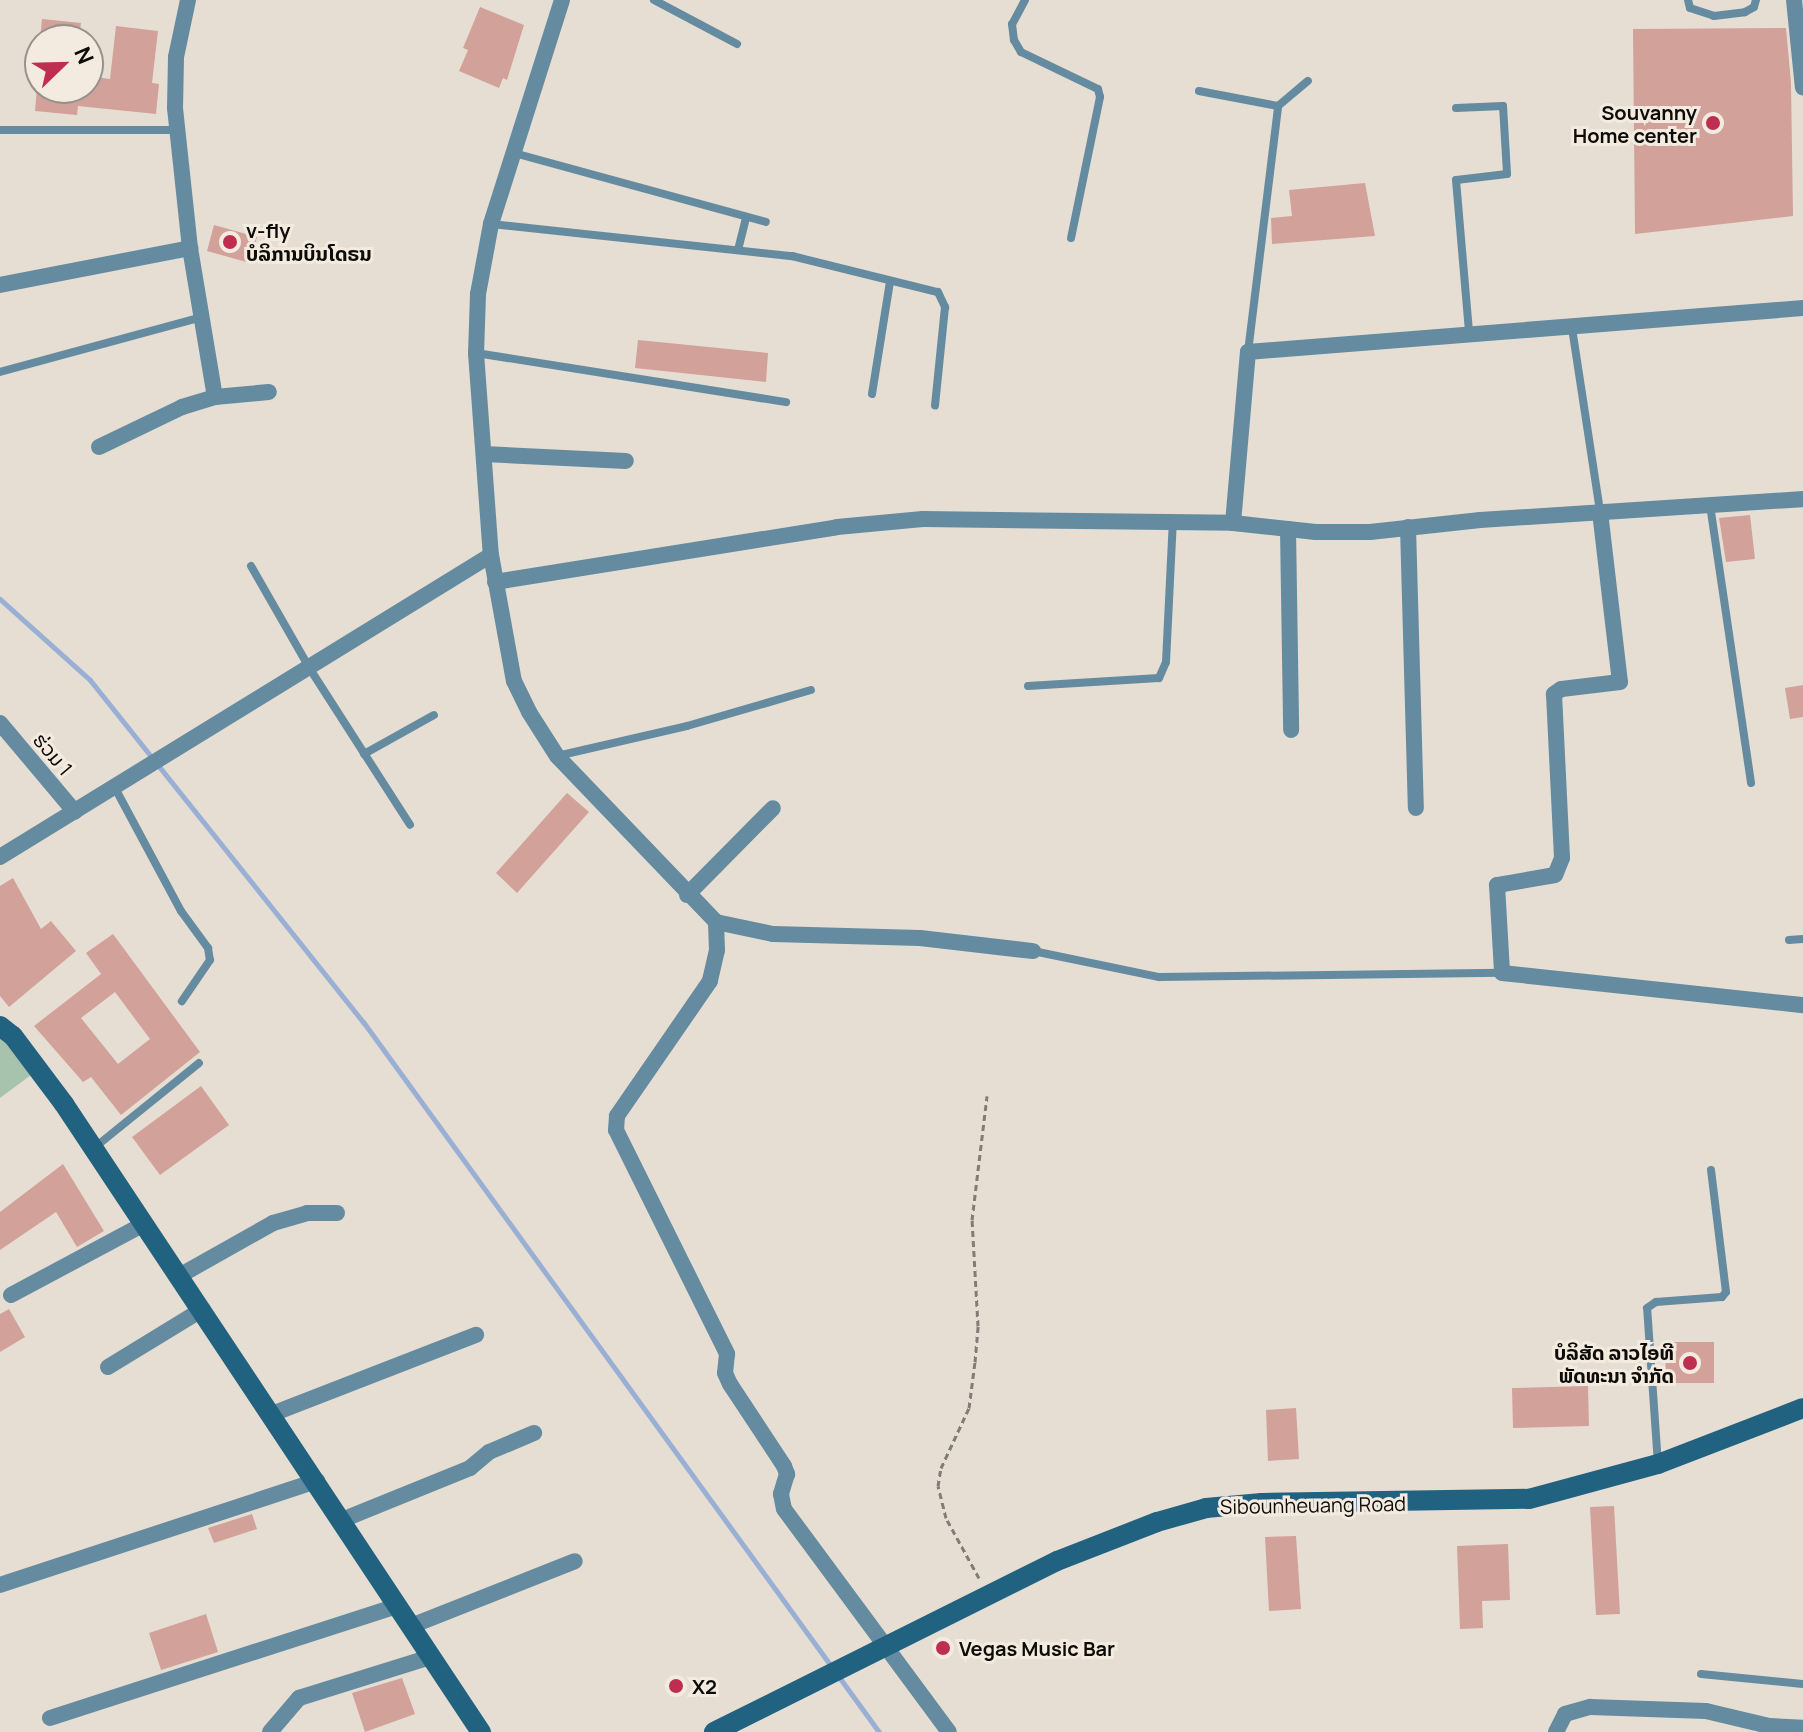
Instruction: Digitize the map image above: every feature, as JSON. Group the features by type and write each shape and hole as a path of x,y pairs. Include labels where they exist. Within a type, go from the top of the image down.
{"street":[{"path":"188,0 176,57 177,130 190,248 215,397"},
{"path":"562,0 491,224 478,294 476,353 491,555 514,681 529,712 557,756 716,922 773,934 920,938 1033,951"},
{"path":"1794,0 1803,88"},
{"path":"0,285 190,248"},
{"path":"1233,523 1248,352 1469,332 1572,328 1803,308"},
{"path":"99,447 182,407 215,397 269,392"},
{"path":"484,454 626,461"},
{"path":"495,582 837,527 923,519 1173,521 1370,532 1600,512 1803,499"},
{"path":"1600,512 1620,682 1561,689 1554,694 1562,858 1555,875 1497,885 1502,973 1803,1005"},
{"path":"1408,527 1416,808"},
{"path":"1288,529 1291,730"},
{"path":"0,857 491,555"},
{"name":"ຮ່ວມ 1","path":"0,723 75,812"},
{"path":"687,895 773,808"},
{"path":"716,922 717,950 710,981 617,1116 616,1130 727,1354 725,1373 730,1384 784,1466 787,1474 781,1494 784,1509 880,1649 949,1732"},
{"path":"0,1026 13,1036 203,1309 481,1732"},
{"path":"179,1276 273,1223 307,1213 337,1213"},
{"path":"11,1295 144,1224"},
{"path":"108,1367 203,1309"},
{"path":"272,1414 476,1335"},
{"name":"Sibounheuang Road","path":"714,1732 986,1595 1077,1553 1157,1522 1206,1508 1262,1503 1529,1499 1658,1464 1803,1408"},
{"path":"342,1520 470,1468 489,1452 534,1433"},
{"path":"0,1585 317,1481"},
{"path":"411,1626 575,1561"},
{"path":"50,1718 397,1606"},
{"path":"270,1732 299,1698 431,1657"},
{"path":"1556,1732 1565,1714 1590,1707 1706,1711 1769,1729 1803,1728"}],"lane":[{"path":"654,0 737,44"},
{"path":"1025,0 1012,24 1014,40 1021,52 1098,89 1100,97 1071,238"},
{"path":"1688,0 1690,8 1714,16 1745,12 1754,7 1756,0"},
{"path":"1248,352 1278,106 1308,81"},
{"path":"1199,91 1278,106"},
{"path":"1456,108 1503,106 1507,174 1456,180 1469,332"},
{"path":"0,130 177,130"},
{"path":"514,153 766,222"},
{"path":"738,250 746,218"},
{"path":"491,224 792,256 938,292 945,307 935,405"},
{"path":"872,394 890,282"},
{"path":"0,372 202,317"},
{"path":"1572,328 1600,512"},
{"path":"476,353 786,402"},
{"path":"1710,505 1751,783"},
{"path":"1028,686 1159,678 1166,662 1173,521"},
{"path":"251,566 310,669 410,825"},
{"path":"557,756 687,726 811,690"},
{"path":"364,754 434,715"},
{"path":"115,788 181,911 208,948 210,960 182,1001"},
{"path":"1789,940 1803,939"},
{"path":"1033,951 1159,977 1502,973"},
{"path":"93,1148 199,1063"},
{"path":"1658,1464 1647,1308 1662,1301 1722,1297 1726,1292 1711,1170"},
{"path":"1701,1674 1803,1684"}],"path":[{"path":"986,1595 974,1562 946,1518 938,1486 941,1468 969,1408 975,1362 978,1326 972,1220 987,1096"}],"green space":[{"path":"0,1035 31,1075 0,1098"}],"building":[{"path":"480,7 524,25 507,80 503,78 499,88 459,71 468,50 463,48"},
{"path":"42,19 81,23 81,24 42,24"},
{"path":"116,26 158,31 152,83 159,84 156,114 78,106 77,115 35,111 36,104 104,104 104,78 110,79"},
{"name":"Souvanny Home center","path":"1786,28 1791,83 1793,216 1635,234 1633,29"},
{"path":"1365,183 1375,236 1272,244 1271,218 1292,216 1289,190"},
{"path":"214,225 257,237 250,263 207,251"},
{"path":"638,340 768,353 766,382 635,368"},
{"path":"1750,515 1755,559 1726,562 1719,518"},
{"path":"1803,685 1803,717 1790,719 1785,688"},
{"path":"567,793 589,812 517,893 496,873"},
{"path":"13,878 41,929 51,921 76,951 9,1007 0,996 0,886"},
{"path":"113,934 200,1052 121,1115 91,1077 83,1082 34,1026 101,974 86,953","holes":["115,992 150,1039 118,1064 81,1018"]},
{"path":"201,1086 229,1125 160,1175 132,1137"},
{"path":"63,1164 104,1231 77,1247 56,1212 0,1250 0,1212"},
{"path":"9,1309 25,1337 0,1352 0,1314"},
{"name":"ບໍລິສັດ ລາວໄອທີ ພັດທະນາ ຈຳກັດ","path":"1665,1342 1714,1342 1714,1383 1666,1383"},
{"path":"1588,1386 1589,1426 1513,1428 1512,1388"},
{"path":"1296,1408 1299,1459 1268,1461 1266,1410"},
{"path":"1614,1506 1620,1614 1596,1615 1590,1507"},
{"path":"252,1514 257,1529 214,1543 208,1528"},
{"path":"1296,1536 1301,1609 1269,1611 1265,1537"},
{"path":"1508,1544 1510,1600 1482,1601 1483,1628 1460,1629 1457,1546"},
{"path":"206,1614 218,1652 161,1670 149,1633"},
{"path":"402,1678 415,1714 365,1732 352,1693"}],"waterway":[{"path":"0,599 90,680 364,1023 831,1666"},
{"path":"839,1677 879,1732"}],"place":[{"name":"Souvanny Home center","path":"1713,123"},
{"name":"v-fly ບໍລິການບິນໂດຣນ","path":"230,242"},
{"name":"ບໍລິສັດ ລາວໄອທີ ພັດທະນາ ຈຳກັດ","path":"1690,1363"},
{"name":"Vegas Music Bar","path":"943,1648"},
{"name":"X2","path":"676,1686"}]}
